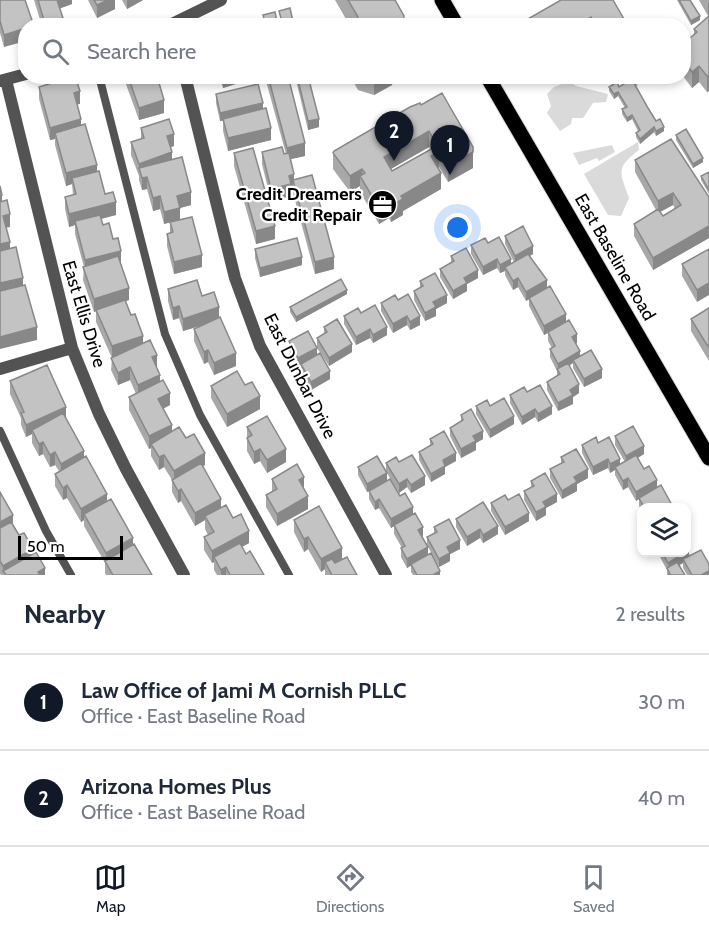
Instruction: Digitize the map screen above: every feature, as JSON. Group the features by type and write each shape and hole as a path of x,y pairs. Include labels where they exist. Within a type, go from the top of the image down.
{"main road":[{"path":"442,0 452,18"},
{"name":"East Baseline Road","path":"492,84 709,458"}],"street":[{"path":"185,18 221,0"},
{"path":"3,80 18,76"},
{"name":"East Ellis Drive","path":"3,80 72,348 108,432 184,575"},
{"name":"East Dunbar Drive","path":"187,84 235,278 260,346 386,575"},
{"path":"0,369 72,348"}],"lane":[{"path":"101,84 165,334 200,414 289,575"},
{"path":"0,431 46,531 70,575"}],"shaded area":[{"path":"562,84 573,84 608,94 606,102 593,103 583,118 572,118 571,124 560,131 547,113 551,106 547,94"},
{"path":"638,142 639,150 626,161 622,171 629,198 621,216 608,215 584,174"},
{"path":"612,145 615,152 599,161 597,158 579,165 573,153"}],"building":[{"path":"0,0 25,0 31,18 18,18 18,31 4,35 0,21"},
{"path":"38,0 57,0 63,18 43,18"},
{"path":"94,0 108,0 97,5"},
{"path":"348,0 395,0 404,16 404,18 358,17"},
{"path":"561,0 613,0 623,18 591,17 530,18"},
{"path":"679,0 690,0 700,16 691,21"},
{"path":"290,8 292,18 281,18 279,11"},
{"path":"275,12 276,18 264,18 263,15"},
{"path":"709,16 709,75 707,76 699,66 691,71 691,37 697,32 694,29"},
{"path":"49,84 78,84 80,91 74,93 81,119 50,128 39,87"},
{"path":"131,84 159,84 164,100 139,108"},
{"path":"258,84 263,103 220,113 216,94"},
{"path":"270,84 290,84 305,143 287,148"},
{"path":"299,84 310,84 319,119 308,121"},
{"path":"618,84 619,87 624,84 635,84 656,121 660,119 664,127 656,131 654,127 640,139 636,133 640,130 632,115 627,118 622,109 627,107 618,92 614,94 609,87"},
{"path":"442,93 473,147 473,152 448,166 439,151 431,156 441,173 401,196 403,199 391,206 389,202 379,208 360,176 365,173 362,169 350,176 333,153 410,107 420,103 421,105","holes":["429,131 437,146 392,171 384,157"]},
{"path":"266,108 271,128 228,138 223,119"},
{"path":"169,119 174,134 167,136 172,152 139,164 131,142 144,138 141,128"},
{"path":"85,124 97,165 66,173 55,133"},
{"path":"686,129 703,158 693,164 676,135"},
{"path":"671,139 709,197 709,226 653,258 634,224 658,209 663,216 681,205 673,193 658,201 635,160"},
{"path":"282,147 284,154 289,153 294,174 289,176 291,184 271,189 262,152"},
{"path":"253,148 275,226 256,231 234,153"},
{"path":"182,157 191,192 177,196 180,208 164,212 160,196 153,198 147,177 142,178 139,168"},
{"path":"99,171 105,194 113,192 116,202 69,214 65,197 76,194 72,178"},
{"path":"709,172 709,190 701,176"},
{"path":"312,175 334,257 315,262 293,180"},
{"path":"7,200 10,214 3,216 10,242 0,244 0,202"},
{"path":"100,215 103,225 109,223 113,239 118,238 121,251 85,260 75,221"},
{"path":"192,217 202,255 174,262 167,234 173,232 170,222"},
{"path":"523,226 533,246 515,256 505,236"},
{"path":"499,237 511,259 500,265 497,259 483,267 471,245 485,238 488,243"},
{"path":"297,238 302,257 260,268 255,249"},
{"path":"16,247 23,278 0,283 0,251"},
{"path":"466,248 478,270 464,278 467,283 453,291 440,269 454,261 451,256"},
{"path":"709,249 709,283 697,290 682,264"},
{"path":"528,254 547,280 526,292 518,278 513,281 505,267"},
{"path":"118,256 129,288 94,299 83,267"},
{"path":"435,273 447,295 433,302 436,307 425,313 414,291 423,286 420,281"},
{"path":"341,279 347,290 296,317 290,307"},
{"path":"197,280 202,296 214,292 219,307 183,319 179,306 173,308 168,289"},
{"path":"25,285 37,327 0,337 0,291"},
{"path":"550,286 566,314 544,326 529,298"},
{"path":"408,294 420,316 410,322 407,316 393,324 381,303 395,295 398,300"},
{"path":"125,300 131,315 135,314 143,336 112,346 96,310"},
{"path":"375,305 387,327 373,335 370,329 356,337 344,316 358,308 361,313"},
{"path":"709,308 709,348 691,319"},
{"path":"220,317 236,353 214,363 208,350 204,352 194,329"},
{"path":"337,319 352,344 329,358 317,338 327,332 324,327"},
{"path":"569,320 577,334 572,337 580,351 558,364 550,349 555,346 548,332"},
{"path":"308,331 317,348 298,358 289,341"},
{"path":"150,340 157,355 152,357 160,375 138,385 130,367 118,373 111,358"},
{"path":"591,350 602,369 584,379 573,360"},
{"path":"320,353 330,371 311,382 301,364"},
{"path":"568,363 579,384 570,390 573,395 558,403 547,382 560,374 557,369"},
{"path":"47,365 66,407 26,425 21,413 24,412 10,381"},
{"path":"237,371 245,385 252,382 260,396 227,414 211,386"},
{"path":"163,380 170,393 158,399 172,425 149,436 129,397"},
{"path":"540,385 552,406 538,414 535,409 522,417 510,395 524,387 527,392"},
{"path":"504,398 514,416 490,430 476,406 487,400 490,406"},
{"path":"471,409 483,431 473,436 476,441 461,449 450,428 463,420 461,415"},
{"path":"63,413 84,451 61,464 55,452 50,455 43,442 39,444 32,430"},
{"path":"267,416 286,449 267,460 260,449 254,452 247,438 252,435 247,427"},
{"path":"633,426 644,446 626,456 615,436"},
{"path":"179,427 186,438 194,434 205,453 174,471 164,455 159,457 151,444"},
{"path":"444,431 456,453 443,460 445,466 431,474 419,452 433,444 430,439"},
{"path":"596,437 598,443 609,437 620,459 610,464 608,459 593,467 582,445"},
{"path":"576,449 588,469 574,477 577,482 562,491 550,469 564,462 561,457"},
{"path":"412,455 425,476 411,485 407,479 399,484 386,463 396,457 399,462"},
{"path":"636,455 644,469 649,466 657,480 636,492 628,478 623,481 615,467"},
{"path":"86,456 107,494 81,509 67,485 63,488 55,474"},
{"path":"377,456 387,473 367,484 358,467"},
{"path":"201,463 221,499 195,513 181,489 178,491 172,480"},
{"path":"297,464 304,477 299,480 308,496 277,514 266,495 277,489 272,479"},
{"path":"545,473 557,494 543,502 546,507 536,512 524,491 534,486 531,481"},
{"path":"390,479 400,496 405,493 413,507 391,519 379,499 375,502 369,491"},
{"path":"661,485 671,503 642,503 639,498"},
{"path":"0,492 13,515 0,522"},
{"path":"519,494 529,513 505,527 491,503 505,495 508,500"},
{"path":"111,499 133,538 106,553 84,514"},
{"path":"483,502 498,526 483,535 480,529 467,537 456,519"},
{"path":"226,505 233,518 241,514 249,531 212,551 204,537 214,532 205,516"},
{"path":"319,506 342,548 321,559 308,537 304,539 294,520"},
{"path":"415,513 423,527 418,530 428,547 407,559 401,548 405,546 394,525"},
{"path":"449,519 460,540 447,547 450,553 439,559 427,537 437,532 434,527"},
{"path":"11,522 19,535 24,533 33,549 3,566 0,561 0,528"},
{"path":"240,543 246,554 250,551 264,575 230,575 226,567 221,570 214,557"},
{"path":"134,544 152,575 113,575 105,561"},
{"path":"701,550 709,564 709,571 701,575 692,575 683,559"},
{"path":"36,552 45,568 38,572 40,575 6,575 3,571"},
{"path":"431,553 440,571 433,575 417,575 411,564"},
{"path":"347,557 357,575 332,575 325,562 332,559 335,563"},
{"path":"665,557 678,557 668,563"},
{"path":"677,562 685,575 668,575 670,574 667,568"}],"place":[{"name":"Arizona Homes Plus","path":"394,161"},
{"name":"Law Office of Jami M Cornish PLLC","path":"450,175"},
{"name":"Credit Dreamers Credit Repair","path":"383,204"}]}
